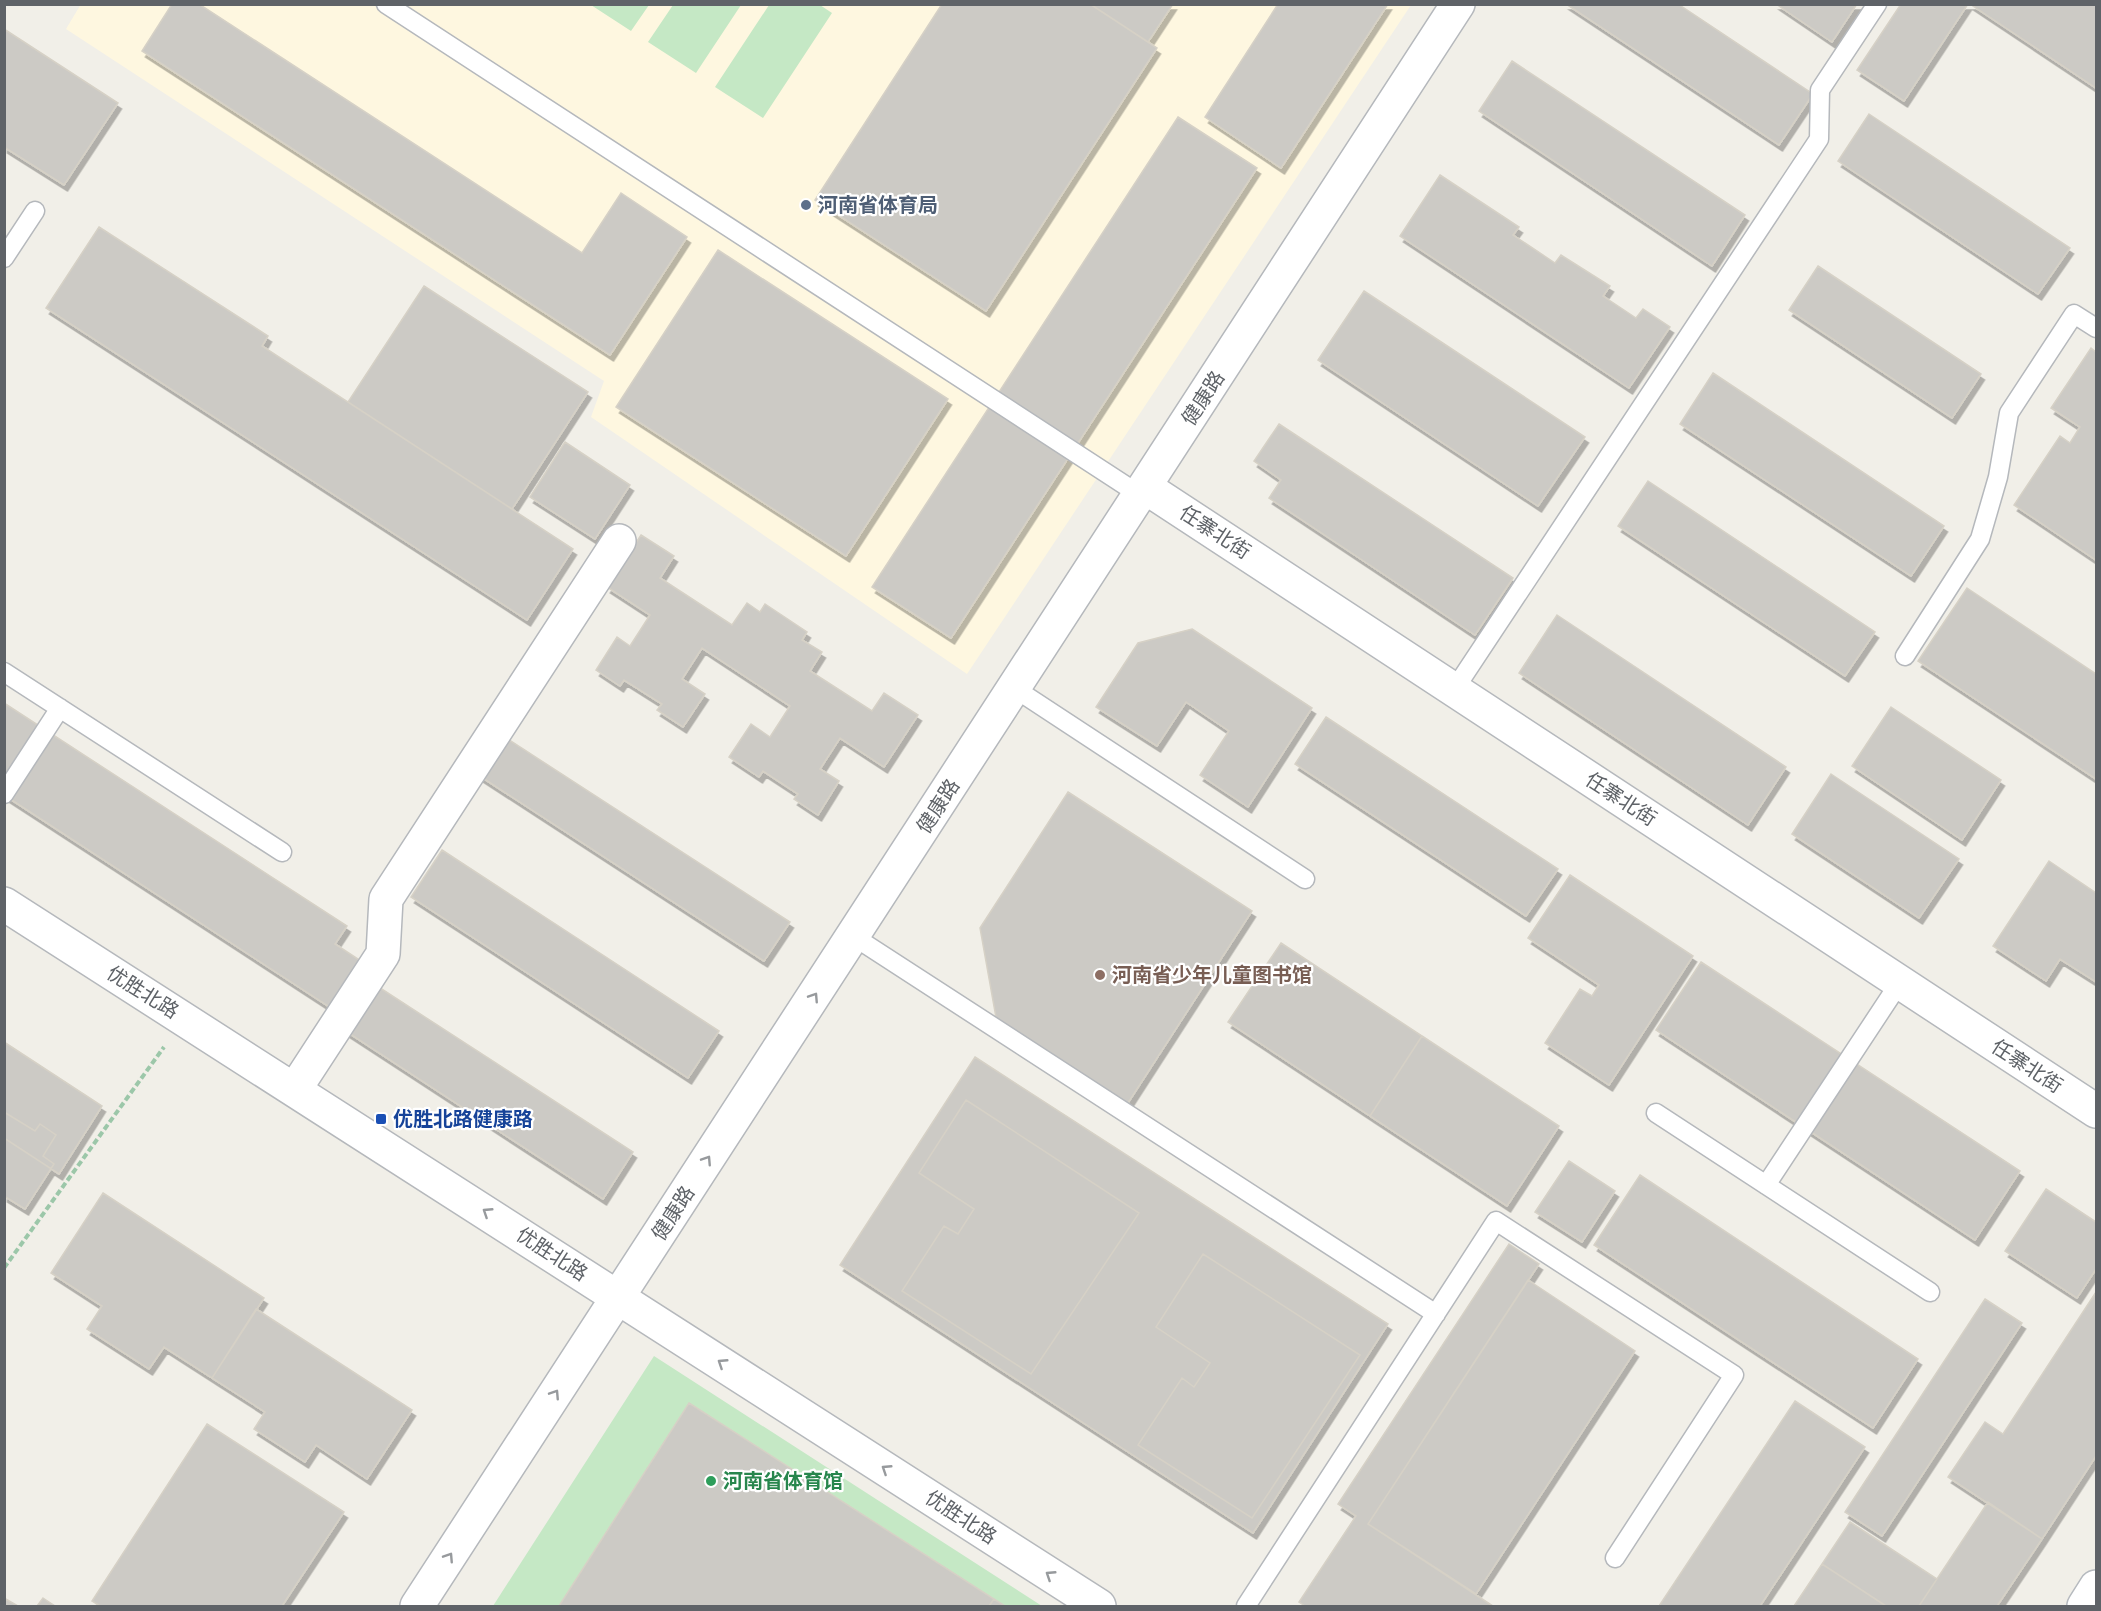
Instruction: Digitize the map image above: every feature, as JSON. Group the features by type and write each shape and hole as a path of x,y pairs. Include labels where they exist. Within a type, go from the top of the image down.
{"street":[{"name":"健康路","path":"417,1606 1458,4"},
{"name":"任寨北街","path":"1143,491 1454,690 2097,1111"},
{"path":"295,1089 383,954 386,899 619,541"},
{"name":"优胜北路","path":"4,904 1099,1606"},
{"path":"2084,1606 2097,1587"}],"lane":[{"path":"386,4 1143,491"},
{"path":"1454,690 1819,139 1820,90 1877,4"},
{"path":"4,258 35,211"},
{"path":"1905,656 1980,539 1998,477 2009,413 2074,314 2097,328"},
{"path":"4,672 282,852"},
{"path":"1014,688 1305,879"},
{"path":"4,794 60,708"},
{"path":"853,936 1436,1314"},
{"path":"1766,1185 1900,982"},
{"path":"1656,1113 1930,1292"},
{"path":"1246,1606 1496,1221 1734,1375 1615,1558"}],"path":[{"path":"4,1268 184,1018"}],"shaded area":[{"name":"河南省体育局","path":"81,4 1411,5 967,674 591,417 604,381 66,29"}],"green space":[{"path":"591,5 649,5 631,31"},
{"path":"673,5 741,5 696,73 648,42"},
{"path":"769,5 820,5 832,13 763,118 715,87"},
{"name":"河南省体育馆","path":"654,1356 1042,1606 493,1606"}],"building":[{"path":"172,4 199,4 582,253 621,193 687,237 610,355 142,51"},
{"path":"942,4 1090,4 1157,48 986,311 815,200"},
{"path":"1090,4 1173,4 1148,42"},
{"path":"1278,4 1388,4 1281,168 1205,117"},
{"path":"1566,4 1678,4 1813,94 1779,145"},
{"path":"1776,4 1857,4 1832,42"},
{"path":"1901,4 1968,4 1904,101 1857,70"},
{"path":"1970,4 2096,4 2096,88"},
{"path":"4,29 118,103 64,185 4,147"},
{"path":"1512,61 1745,215 1712,266 1479,111"},
{"path":"1869,114 2070,248 2038,294 1838,161"},
{"path":"1178,117 1257,168 951,638 872,587"},
{"path":"1440,175 1519,227 1513,235 1555,263 1561,255 1610,286 1603,296 1636,318 1643,309 1670,327 1629,388 1400,236"},
{"path":"99,227 268,336 262,346 573,549 527,620 46,308"},
{"path":"718,250 948,399 846,556 616,407"},
{"path":"1818,266 1981,374 1952,418 1789,310"},
{"path":"424,286 588,392 512,509 348,402"},
{"path":"1364,291 1585,437 1538,506 1318,360"},
{"path":"2091,348 2096,352 2096,560 2014,505 2060,436 2070,443 2080,427 2051,408"},
{"path":"1713,373 1944,526 1911,576 1680,424"},
{"path":"1279,424 1513,578 1475,635 1269,498 1281,480 1254,461"},
{"path":"565,442 630,485 595,539 530,497"},
{"path":"1648,481 1875,632 1845,676 1618,526"},
{"path":"641,535 674,556 660,578 732,625 747,603 760,612 765,604 807,632 802,640 822,652 810,671 872,711 884,693 918,715 884,767 840,738 820,769 839,781 818,815 794,799 798,794 763,771 759,777 729,757 751,724 770,737 790,706 702,648 682,679 705,694 683,727 657,710 662,704 624,680 620,686 596,670 617,637 630,646 650,615 607,587"},
{"path":"1967,588 2096,674 2096,779 1918,661"},
{"path":"1557,615 1786,767 1748,825 1519,673"},
{"path":"1192,629 1312,708 1248,807 1200,775 1229,731 1186,702 1157,746 1096,707 1138,643"},
{"path":"4,703 347,926 335,944 364,963 334,1010 4,795"},
{"path":"1891,707 2001,780 1962,840 1852,766"},
{"path":"1326,717 1558,869 1526,916 1295,764"},
{"path":"500,734 790,922 764,961 475,773"},
{"path":"1831,774 1959,859 1919,918 1792,834"},
{"name":"河南省少年儿童图书馆","path":"1068,792 1252,911 1126,1106 997,1023 980,928"},
{"path":"442,850 719,1031 688,1078 411,897"},
{"path":"2049,861 2096,893 2096,982 2060,959 2046,981 1993,946"},
{"path":"1570,875 1693,956 1609,1085 1545,1043 1580,989 1592,996 1599,985 1528,938"},
{"path":"1281,943 1422,1036 1370,1116 1228,1022"},
{"path":"1701,962 2020,1171 1975,1240 1656,1030"},
{"path":"374,984 633,1152 603,1199 344,1030"},
{"path":"1422,1036 1559,1126 1507,1206 1370,1116"},
{"path":"4,1042 102,1106 59,1174 4,1138"},
{"path":"975,1057 1388,1324 1253,1533 840,1265"},
{"path":"966,1100 1139,1213 1031,1374 902,1291 944,1226 958,1234 974,1209 919,1173"},
{"path":"4,1112 35,1131 40,1124 56,1135 43,1156 54,1164 25,1209 4,1196"},
{"path":"1569,1161 1615,1191 1582,1242 1535,1212"},
{"path":"1640,1175 1918,1359 1873,1428 1594,1245"},
{"path":"2046,1189 2096,1222 2096,1269 2077,1298 2005,1251"},
{"path":"103,1193 264,1298 212,1378 164,1347 149,1369 87,1329 102,1306 51,1273"},
{"path":"1509,1244 1539,1264 1368,1524 1493,1606 1305,1606 1299,1602 1356,1516 1338,1504"},
{"path":"1203,1254 1360,1355 1252,1518 1138,1445 1182,1378 1194,1387 1210,1363 1156,1327"},
{"path":"1528,1280 1635,1351 1476,1594 1368,1524"},
{"path":"2096,1292 2096,1456 2042,1539 1948,1477 1985,1422 2003,1434"},
{"path":"1985,1299 2022,1323 1882,1536 1845,1512"},
{"path":"256,1309 412,1410 367,1479 316,1445 305,1462 254,1429 265,1412 212,1378"},
{"path":"1795,1401 1865,1447 1760,1606 1659,1606"},
{"name":"河南省体育馆","path":"689,1403 994,1599 989,1606 559,1606"},
{"path":"207,1424 344,1512 282,1606 100,1606 92,1601"},
{"path":"1988,1502 2042,1539 1997,1606 1919,1606"},
{"path":"1850,1522 1937,1579 1919,1606 1886,1606 1822,1564"},
{"path":"1822,1564 1886,1606 1794,1606"},
{"path":"4,1598 18,1606 4,1606"},
{"path":"43,1598 55,1606 37,1606"},
{"path":"994,1599 1005,1606 989,1606"}],"place":[{"name":"河南省体育局","path":"806,205"},
{"name":"河南省少年儿童图书馆","path":"1100,975"},
{"name":"优胜北路健康路","path":"381,1119"},
{"name":"河南省体育馆","path":"711,1481"}]}
